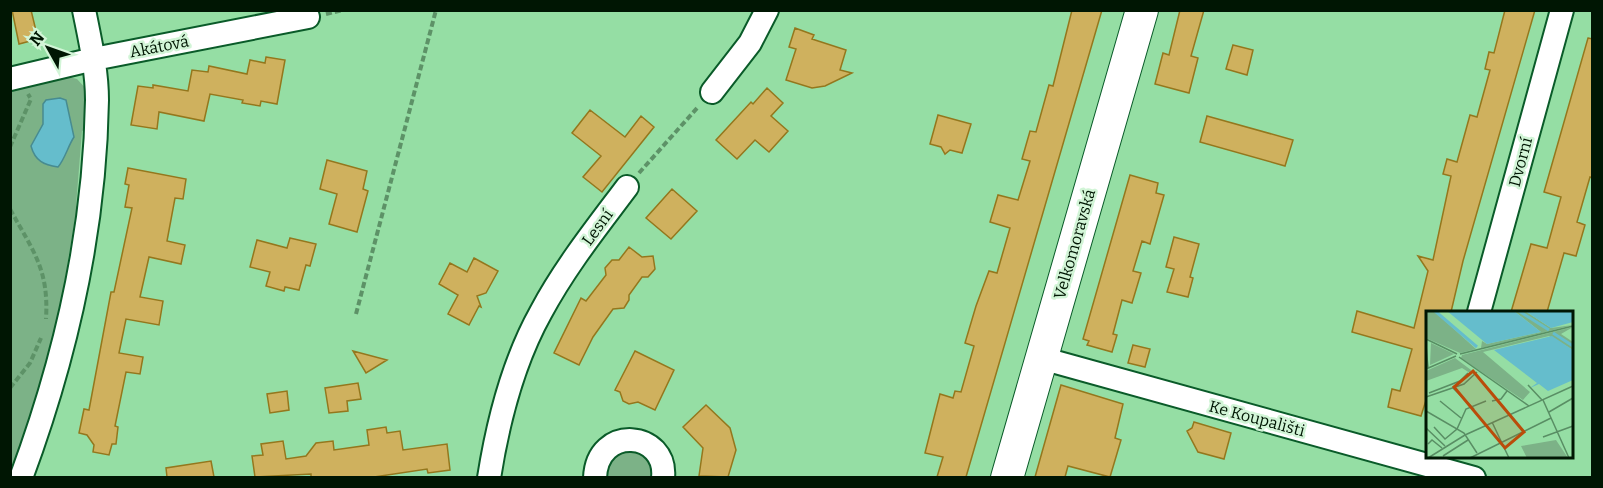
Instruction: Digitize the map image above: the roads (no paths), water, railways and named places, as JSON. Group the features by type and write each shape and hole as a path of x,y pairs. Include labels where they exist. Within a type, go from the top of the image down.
{"street":[{"path":"21,477 45,413 76,294 89,211 97,99 94,59 84,10"},
{"path":"712,92 750,43 767,10"},
{"name":"Velkomoravská","path":"1007,477 1142,10"},
{"name":"Dvorní","path":"1479,311 1562,10"},
{"name":"Akátová","path":"15,78 94,59 308,17"},
{"name":"Lesní","path":"489,477 496,434 515,371 540,313 570,263 627,187"},
{"name":"Ke Koupališti","path":"1041,358 1474,477"},
{"path":"596,477 596,465 606,448 627,439 639,440 652,447 659,457 663,477"}],"water":[{"path":"60,98 66,100 74,137 58,167 41,161 31,146 43,124 43,104 46,100"}]}
